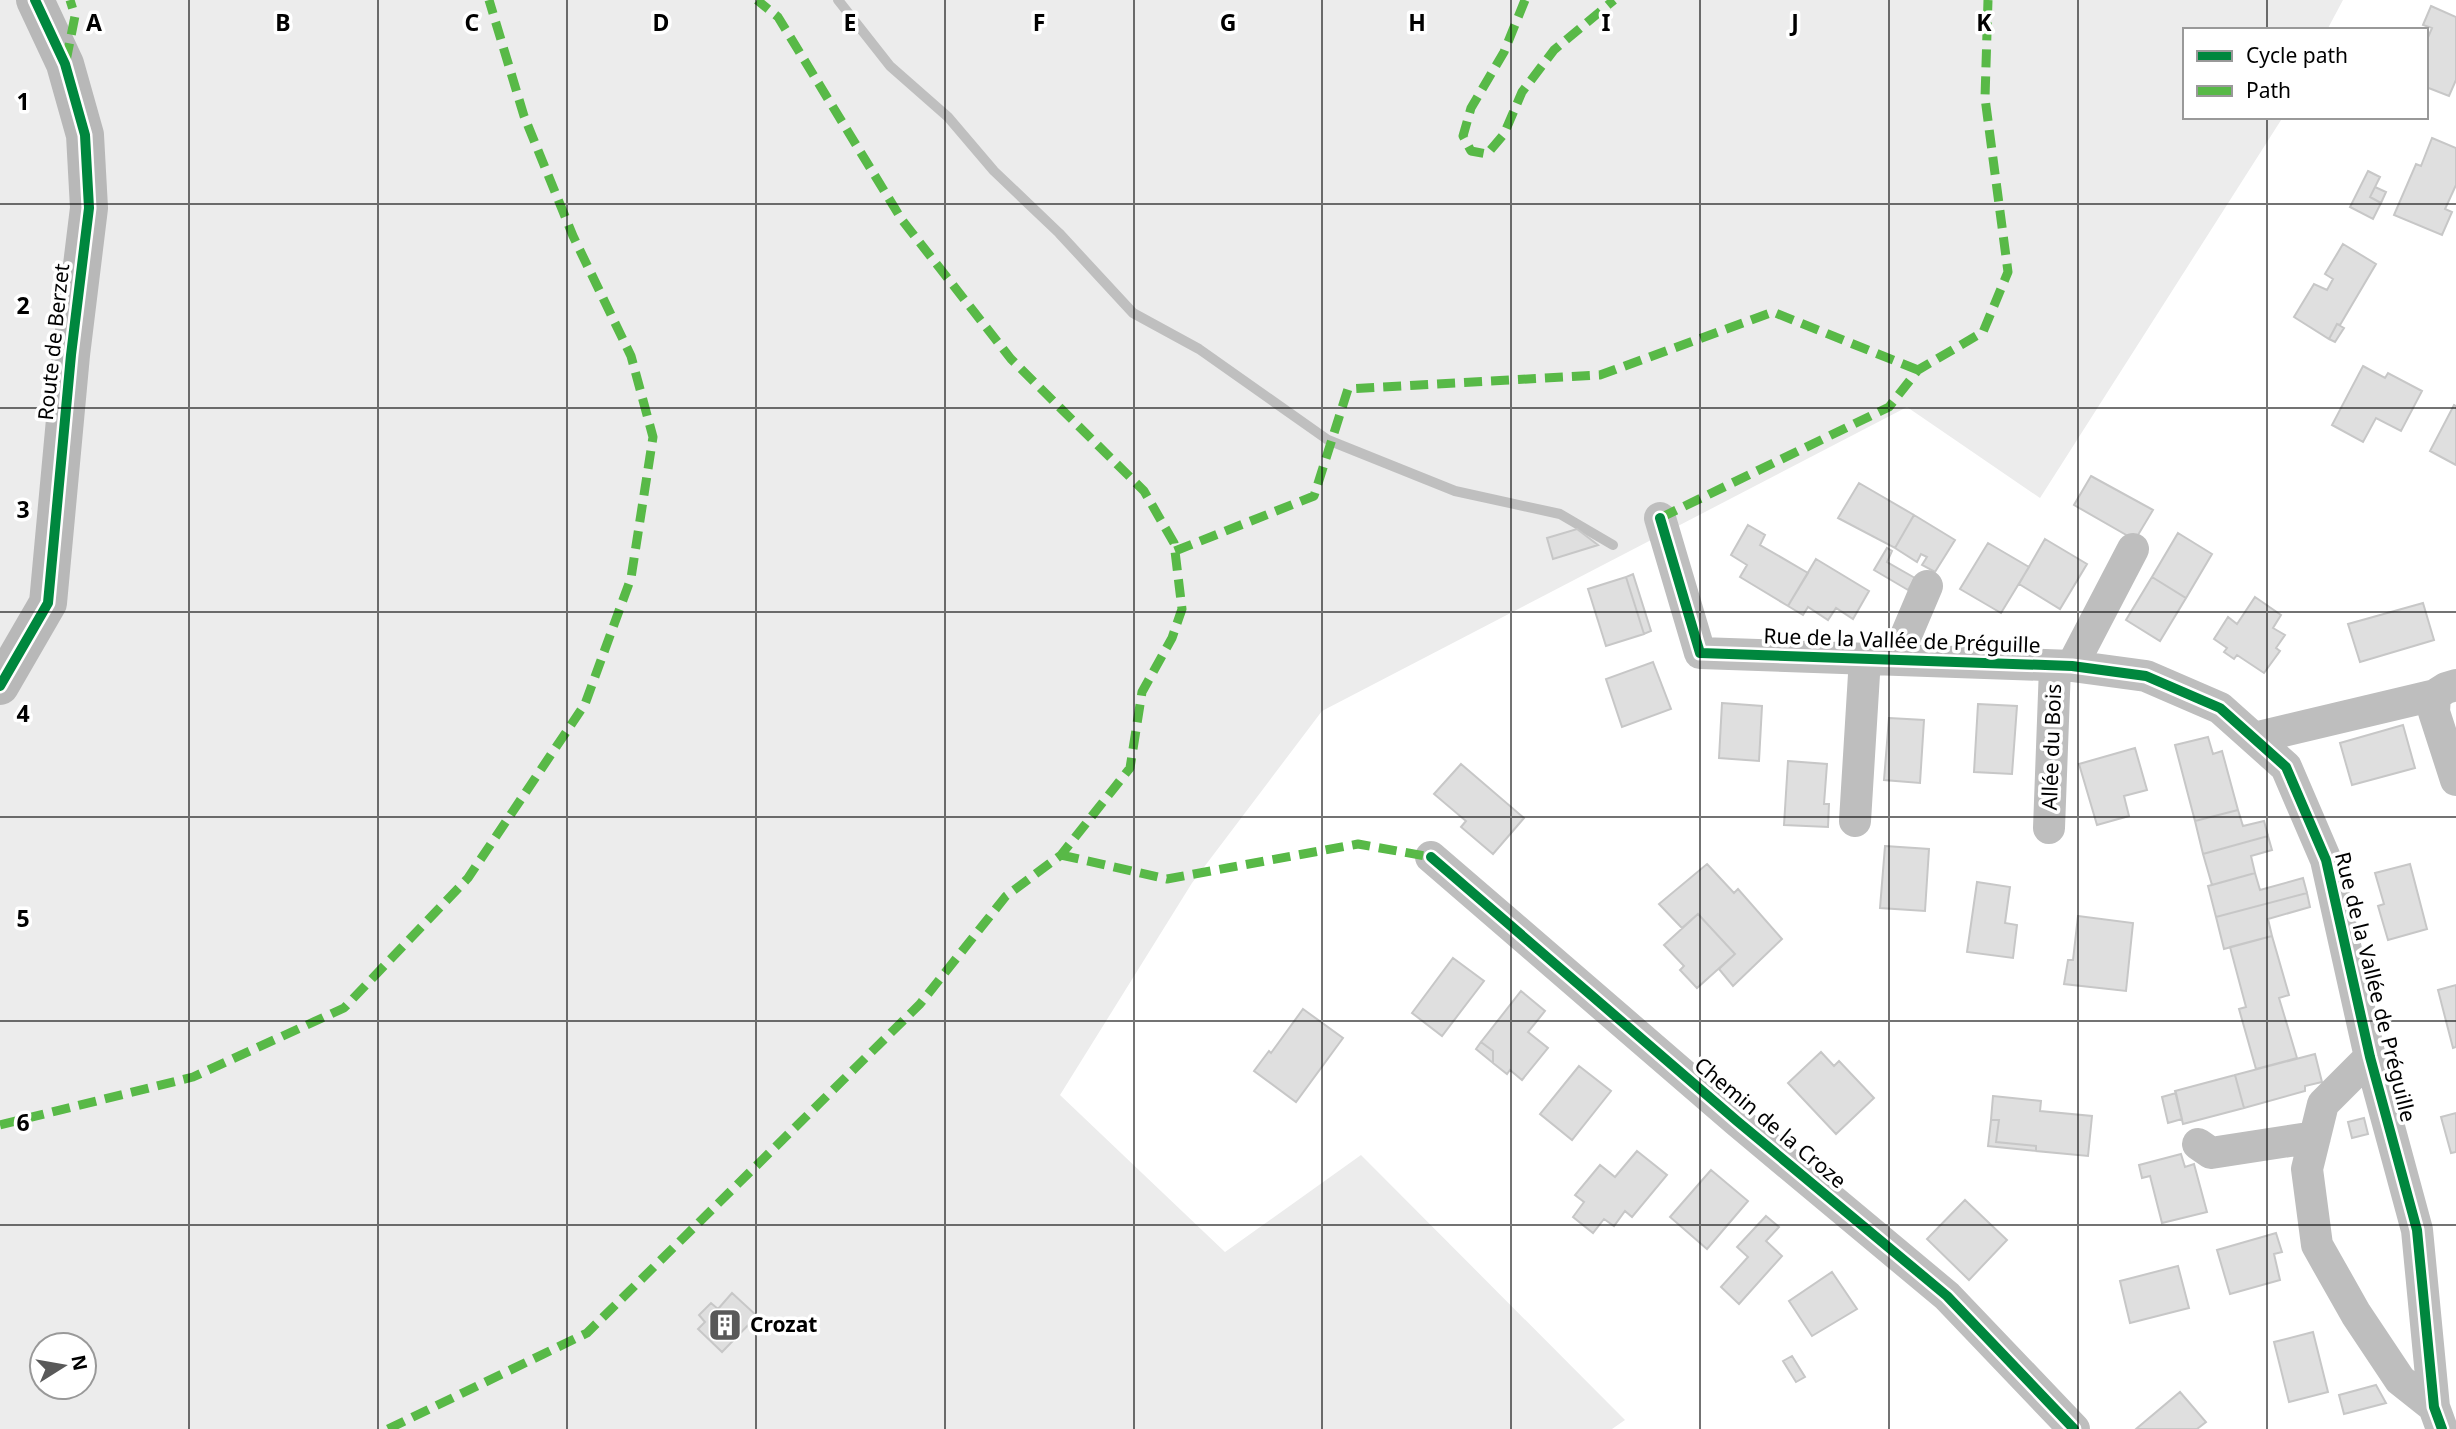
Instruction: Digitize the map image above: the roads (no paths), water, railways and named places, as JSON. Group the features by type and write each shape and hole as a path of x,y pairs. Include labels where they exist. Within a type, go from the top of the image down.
{"street":[{"name":"Route de Berzet","path":"0,685 48,603 69,368 89,208 85,135 65,64 35,0"},
{"name":"Rue de la Vallée de Préguille","path":"1660,518 1700,653 2063,666 2146,676 2220,708 2286,767 2326,860 2370,1056 2417,1230 2438,1418"},
{"path":"2063,666 2133,549"},
{"path":"1855,821 1880,659 1927,586"},
{"name":"Allée du Bois","path":"2049,828 2063,666"},
{"path":"2254,738 2446,690"},
{"path":"2446,690 2434,712 2456,780"},
{"name":"Chemin de la Croze","path":"1431,857 1737,1121 1947,1296 2074,1429"},
{"path":"2370,1056 2323,1104 2308,1169 2317,1245 2356,1314 2400,1380 2438,1418"},
{"path":"2198,1144 2211,1153 2315,1137"}],"waterway":[{"path":"838,0 890,66 948,117 994,171 1059,233 1133,313 1199,349 1328,440 1455,491 1560,514 1613,545"}],"place":[{"name":"Crozat","path":"725,1325"}]}
